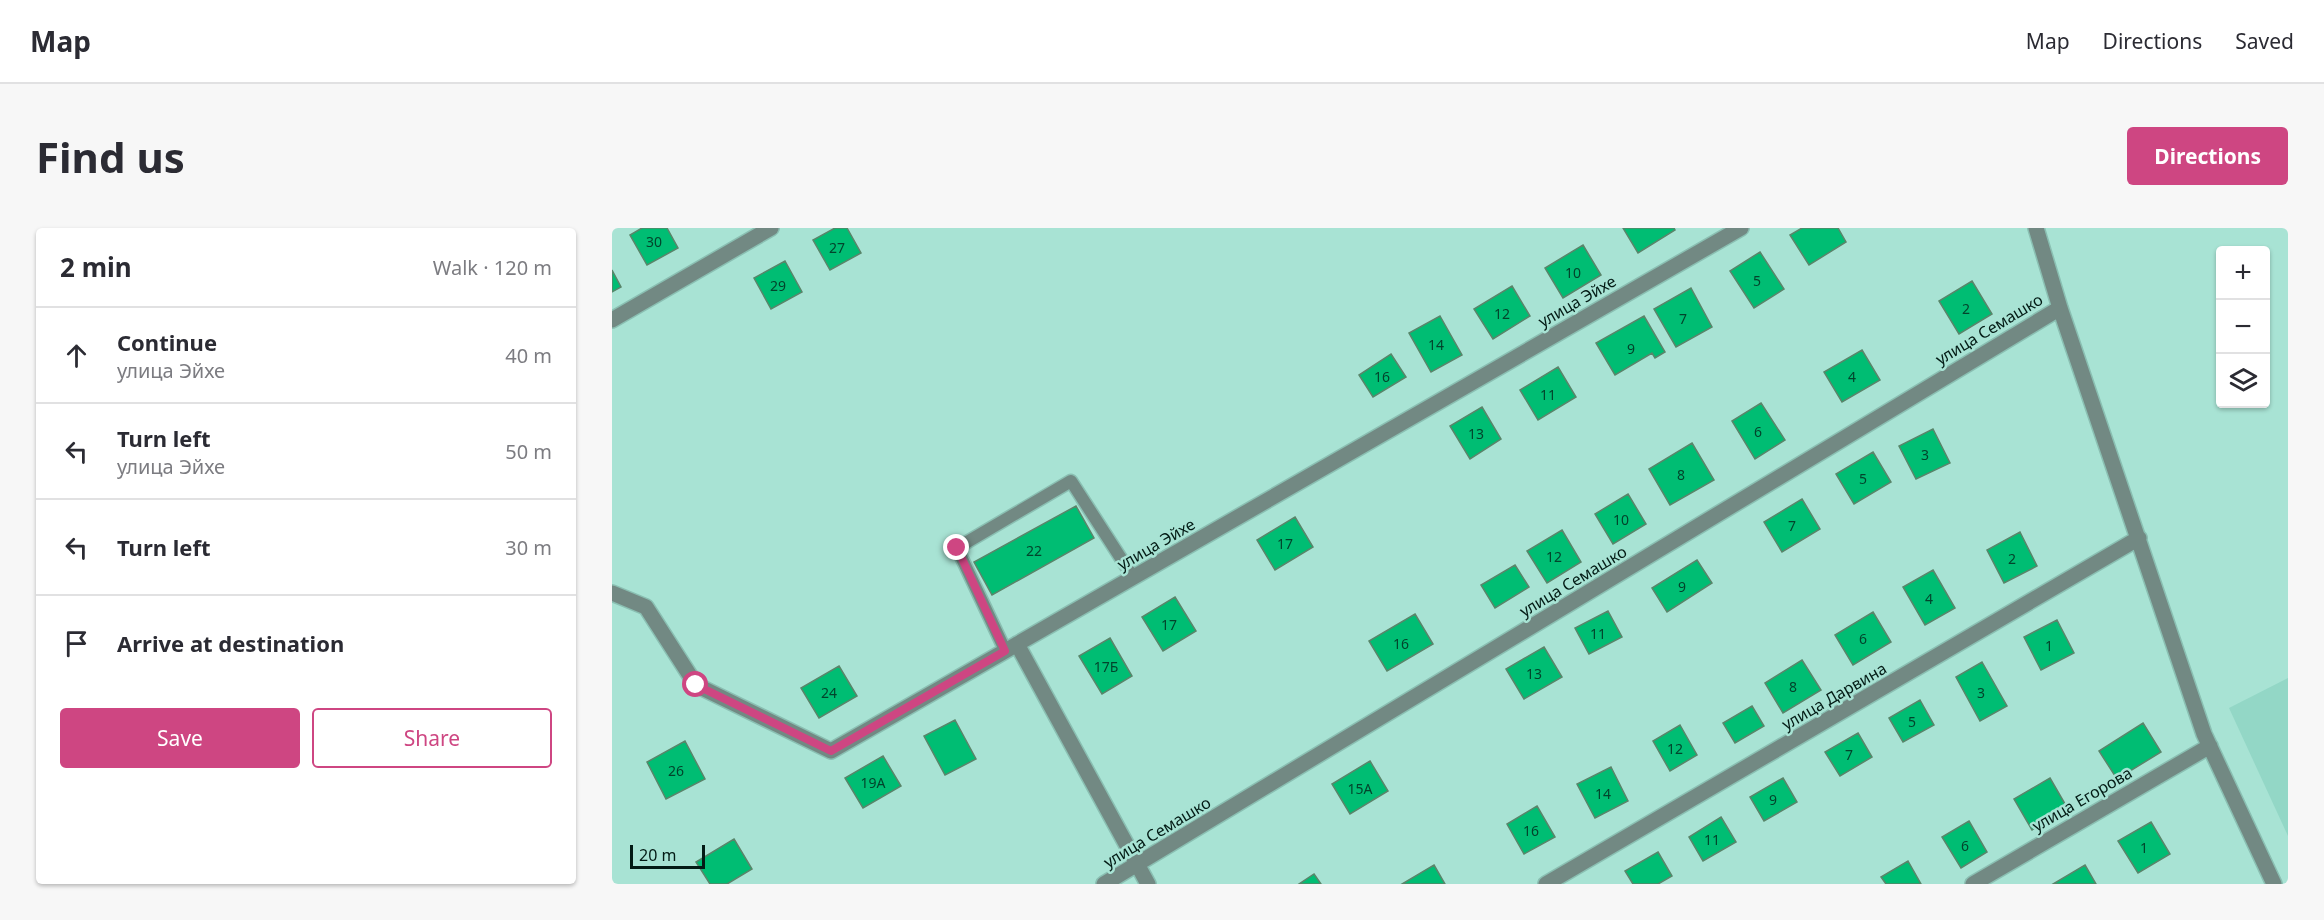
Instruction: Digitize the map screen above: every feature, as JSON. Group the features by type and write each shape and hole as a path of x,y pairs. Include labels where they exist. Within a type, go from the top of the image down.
{"street":[{"path":"612,320 771,228"},
{"name":"улица Эйхе","path":"612,593 646,607 696,685 831,751 1741,228"},
{"path":"2036,228 2060,308 2210,746 2274,884"},
{"name":"улица Семашко","path":"1104,884 2060,308"},
{"name":"улица Дарвина","path":"1546,884 2139,538"},
{"path":"1011,647 1148,884"},
{"name":"улица Егорова","path":"1973,884 2210,746"}],"lane":[{"path":"1011,647 957,548 1071,481 1134,577"}],"shaded area":[{"path":"2288,678 2288,836 2229,708"}],"building":[{"path":"642,228 667,228 678,248 647,265 630,235"},
{"path":"835,228 847,228 861,253 830,270 813,240"},
{"path":"1623,228 1674,228 1675,230 1638,253"},
{"path":"1802,228 1838,228 1846,242 1809,265 1790,235"},
{"path":"1583,245 1601,275 1563,298 1545,268"},
{"path":"1760,252 1784,289 1754,308 1730,271"},
{"path":"785,261 802,292 771,309 754,278"},
{"path":"612,270 621,287 612,292"},
{"path":"1972,281 1992,314 1959,334 1939,301"},
{"path":"1512,286 1530,316 1493,339 1474,309"},
{"path":"1691,288 1712,327 1676,347 1654,309"},
{"path":"1440,316 1462,355 1431,372 1409,333"},
{"path":"1644,316 1665,352 1655,358 1652,353 1615,375 1596,343"},
{"path":"1862,350 1880,380 1842,402 1824,372"},
{"path":"1391,354 1406,377 1373,397 1359,375"},
{"path":"1558,367 1576,397 1538,420 1520,390"},
{"path":"1761,403 1785,440 1755,459 1732,421"},
{"path":"1482,407 1501,439 1470,459 1450,426"},
{"path":"1933,429 1950,463 1916,479 1899,446"},
{"path":"1692,443 1714,480 1670,505 1649,469"},
{"path":"1873,452 1891,482 1854,504 1836,474"},
{"path":"1628,494 1646,524 1613,544 1595,514"},
{"path":"1802,499 1820,529 1782,552 1764,522"},
{"path":"1076,506 1094,538 992,595 974,562"},
{"path":"1295,517 1313,547 1275,570 1257,540"},
{"path":"1562,530 1581,562 1547,583 1527,551"},
{"path":"2020,532 2037,566 2004,583 1987,550"},
{"path":"1697,560 1712,583 1667,612 1652,588"},
{"path":"1515,565 1529,587 1495,608 1481,585"},
{"path":"1933,570 1955,608 1925,625 1903,587"},
{"path":"1175,597 1196,631 1163,651 1142,617"},
{"path":"1608,611 1622,637 1589,654 1575,628"},
{"path":"1873,612 1891,642 1853,665 1835,635"},
{"path":"1415,614 1433,644 1387,671 1369,641"},
{"path":"2057,620 2074,653 2041,670 2024,637"},
{"path":"1110,638 1132,676 1102,694 1079,656"},
{"path":"1544,647 1562,677 1524,699 1506,669"},
{"path":"1802,660 1821,690 1783,713 1765,683"},
{"path":"1982,662 2007,706 1980,721 1956,677"},
{"path":"839,666 857,696 819,718 801,688"},
{"path":"1920,700 1934,725 1903,742 1889,718"},
{"path":"1752,706 1764,726 1735,743 1723,723"},
{"path":"955,720 976,759 945,775 924,736"},
{"path":"2143,723 2161,752 2117,779 2099,751"},
{"path":"1680,725 1697,755 1670,771 1653,741"},
{"path":"1858,733 1872,757 1840,776 1825,752"},
{"path":"685,741 705,779 666,799 647,762"},
{"path":"883,756 901,786 863,808 845,778"},
{"path":"1370,761 1388,791 1350,814 1332,784"},
{"path":"1611,767 1628,801 1595,818 1577,784"},
{"path":"1783,778 1797,802 1764,821 1750,797"},
{"path":"2050,778 2068,809 2032,830 2014,799"},
{"path":"1537,806 1555,837 1524,854 1507,824"},
{"path":"1721,817 1736,842 1703,861 1689,837"},
{"path":"1969,821 1987,852 1961,868 1942,837"},
{"path":"2151,822 2170,854 2138,873 2118,841"},
{"path":"734,839 752,869 727,884 710,884 696,862"},
{"path":"1658,852 1672,876 1658,884 1633,884 1625,871"},
{"path":"1908,861 1921,884 1886,884 1881,877"},
{"path":"1434,865 1445,884 1402,884"},
{"path":"2085,865 2096,884 2053,884"},
{"path":"1314,874 1321,884 1299,884"}],"route":[{"path":"696,685 831,751 1005,651 957,548"}]}
